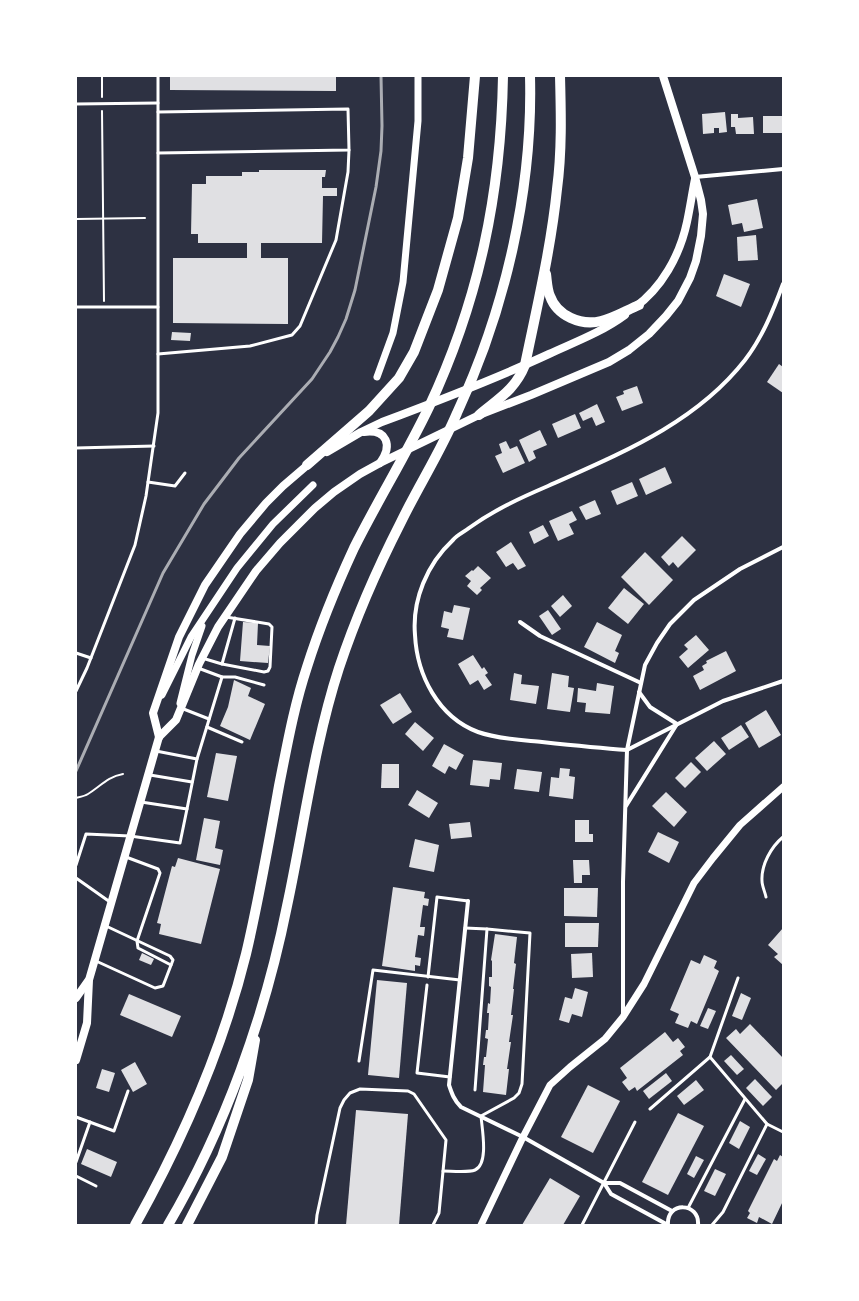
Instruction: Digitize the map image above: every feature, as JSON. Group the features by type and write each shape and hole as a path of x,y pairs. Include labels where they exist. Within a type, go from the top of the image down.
{"highway":[{"path":"307,465 369,412 399,378 414,352 438,290 458,218 468,158 475,76"},
{"path":"135,1225 170,1159 184,1128 207,1074 225,1024 249,940 298,694 327,608 355,547 427,411 464,321 478,276 492,207 500,148 503,76"},
{"path":"168,1225 220,1123 261,1008 275,959 287,908 326,710 349,638 366,595 402,520 456,416 487,342 513,243 526,171 530,76"},
{"path":"479,415 515,384 525,365 546,261 558,181 561,124 560,76"},
{"path":"546,261 547,284 550,297 562,313 570,318 582,322 602,321 639,305"},
{"path":"187,1225 222,1157 236,1118 248,1080 261,1008"}],"main road":[{"path":"76,1060 87,1024 89,980 159,737 176,720 202,658 218,627 256,571 280,543 310,513 334,492 360,474 479,415 609,362 629,350 650,334 678,301 690,278 696,260 701,236 703,214 695,177 663,76"},
{"path":"159,737 152,713 179,637 205,585 240,534 266,503 307,465 329,450 361,432 382,422 525,365 611,325 639,305 660,283 676,255 688,222 695,177"},
{"path":"361,432 377,432 386,439 386,455 380,463"},
{"path":"76,998 89,980"}],"street":[{"path":"377,377 393,333 403,282 418,121 418,76"},
{"path":"695,177 783,169"},
{"path":"783,284 774,310 761,335 745,360 700,406 678,422 631,448 502,507 478,521 453,539 438,556 426,576 417,601 414,626 415,648 421,670 430,690 445,710 456,720 477,731 490,735 522,740 627,750 723,701 783,682"},
{"path":"152,713 191,637 237,568 254,545 292,504 313,485"},
{"path":"623,1017 623,882 627,750 645,665 657,643 670,624 694,600 740,569 783,547"},
{"path":"176,720 192,656 206,615"},
{"path":"520,622 540,636 641,683"},
{"path":"639,692 650,707 677,724"},
{"path":"625,807 677,724"},
{"path":"481,1225 523,1137 550,1085 605,1039 623,1017 644,984 694,883 740,825 783,787"},
{"path":"468,901 449,1085 455,1102 461,1107 523,1137 604,1183 611,1194 668,1225 668,1218 672,1211 681,1207 688,1208 693,1211 697,1217 698,1225"},
{"path":"604,1183 620,1183 672,1211"}],"lane":[{"path":"76,691 135,545 146,496 154,446 158,413 158,76"},
{"path":"76,104 158,103"},
{"path":"158,112 348,109 349,150 348,172 336,240 300,326 292,335 250,346 158,354"},
{"path":"158,153 349,150"},
{"path":"76,307 158,307"},
{"path":"76,448 154,446"},
{"path":"148,482 175,486 185,473"},
{"path":"202,658 222,664 264,672 268,671 270,667 272,626 269,624 226,617"},
{"path":"222,664 235,618"},
{"path":"76,653 90,658"},
{"path":"198,668 222,677 235,677 264,685"},
{"path":"76,865 86,834 130,836 180,843 197,759 222,677"},
{"path":"181,708 209,719"},
{"path":"207,727 242,742"},
{"path":"155,751 197,759"},
{"path":"148,775 192,782"},
{"path":"140,802 187,809"},
{"path":"766,897 762,881 765,864 776,843 783,837"},
{"path":"124,857 158,869 160,873 137,941 138,948 171,965"},
{"path":"76,878 111,903"},
{"path":"428,977 437,897 468,901"},
{"path":"95,960 155,988 163,986 171,965 172,960 170,956 105,925"},
{"path":"443,1171 473,1171 479,1167 484,1157 481,1116 514,1098 519,1093 522,1084 530,932 465,928"},
{"path":"475,1090 487,929"},
{"path":"359,1061 373,970 460,980"},
{"path":"650,1109 710,1057 738,978"},
{"path":"427,985 417,1073 450,1077"},
{"path":"710,1057 767,1124 783,1132"},
{"path":"316,1225 340,1108 350,1093 360,1089 408,1091 414,1094 446,1140 439,1213 434,1225"},
{"path":"76,1117 114,1130 128,1091"},
{"path":"688,1208 745,1099"},
{"path":"76,1162 90,1122"},
{"path":"582,1225 635,1122"},
{"path":"712,1225 723,1212 767,1124"},
{"path":"76,1176 96,1186"}],"path":[{"path":"102,76 104,307"},
{"path":"76,219 145,218"},
{"path":"76,798 87,795 105,781 116,775 123,774"}],"building":[{"path":"170,76 336,76 336,91 170,90"},
{"path":"725,112 727,132 719,133 719,128 714,128 714,133 703,134 702,114"},
{"path":"731,114 738,114 738,118 753,117 754,134 736,134 735,127 731,127"},
{"path":"763,116 783,116 783,133 763,133"},
{"path":"259,170 326,170 325,177 322,177 322,188 337,188 337,196 323,196 322,243 261,243 261,258 288,258 288,324 173,323 173,258 247,258 247,243 198,243 198,234 191,234 192,184 206,184 206,176 242,176 242,172 259,172"},
{"path":"757,199 763,228 744,232 742,223 732,225 728,205"},
{"path":"756,235 758,260 738,261 737,237"},
{"path":"724,274 750,284 741,307 716,296"},
{"path":"172,332 191,333 190,341 171,340"},
{"path":"779,364 783,367 783,393 767,382"},
{"path":"637,386 643,403 622,411 616,397 624,394 623,391"},
{"path":"597,404 605,422 596,426 592,417 583,421 579,413"},
{"path":"575,414 581,428 558,438 552,424"},
{"path":"540,430 547,445 533,451 536,458 529,462 519,440"},
{"path":"506,441 510,449 517,446 525,463 503,473 495,456 502,453 499,444"},
{"path":"665,467 672,483 646,495 639,479"},
{"path":"632,482 638,496 617,505 611,491"},
{"path":"595,500 601,514 586,520 579,507"},
{"path":"572,511 577,520 569,524 574,534 558,541 549,521"},
{"path":"543,525 549,536 534,544 529,532"},
{"path":"682,536 696,550 678,568 673,562 669,566 661,557"},
{"path":"511,542 526,566 518,570 513,563 506,567 496,552"},
{"path":"645,552 673,580 649,605 621,577"},
{"path":"478,566 491,578 480,588 482,590 477,595 467,586 471,581 465,576"},
{"path":"624,588 644,604 628,624 608,608"},
{"path":"563,595 572,606 560,617 551,606"},
{"path":"454,605 470,608 463,640 447,637 449,629 441,627 444,611 452,613"},
{"path":"548,610 561,629 552,635 539,616"},
{"path":"243,622 258,623 257,645 270,646 268,663 240,661"},
{"path":"597,622 622,635 615,651 619,653 615,663 584,647"},
{"path":"696,635 709,650 688,668 679,657 688,649 684,645"},
{"path":"726,651 736,671 700,690 693,676 704,670 702,666 707,663 706,661"},
{"path":"473,655 482,669 484,667 488,673 485,675 492,685 484,690 478,680 470,685 458,664"},
{"path":"514,673 522,675 521,684 539,686 536,704 510,700"},
{"path":"552,673 569,676 568,687 574,688 570,712 547,709"},
{"path":"234,680 251,688 248,696 265,704 250,740 220,726 228,707"},
{"path":"597,683 614,686 610,714 585,712 586,703 577,702 578,688 596,691"},
{"path":"400,693 412,712 393,724 380,705"},
{"path":"766,710 781,735 759,748 745,723"},
{"path":"415,722 434,738 423,751 405,734"},
{"path":"741,725 749,737 729,750 721,738"},
{"path":"714,741 726,754 707,771 695,758"},
{"path":"444,744 464,755 456,770 449,766 445,774 432,766"},
{"path":"216,753 237,756 228,801 207,797"},
{"path":"473,760 502,763 500,780 490,779 489,787 470,785"},
{"path":"691,762 701,772 685,788 675,778"},
{"path":"382,764 399,764 399,788 381,788"},
{"path":"560,768 570,769 569,776 575,777 573,799 549,796 551,777 559,778"},
{"path":"517,769 542,772 539,792 514,789"},
{"path":"417,790 438,803 429,818 408,805"},
{"path":"666,792 687,812 674,827 652,806"},
{"path":"204,818 220,821 215,848 223,850 220,865 196,860"},
{"path":"575,820 589,820 589,834 593,834 593,842 575,842"},
{"path":"470,822 472,837 451,839 449,824"},
{"path":"658,832 679,842 669,863 648,852"},
{"path":"415,839 439,845 434,872 409,867"},
{"path":"178,858 220,869 201,944 159,934 161,924 157,923 172,866 175,867"},
{"path":"573,860 589,860 590,875 582,875 582,883 574,883"},
{"path":"393,887 425,892 424,898 429,899 428,906 423,905 420,927 425,927 424,936 418,935 415,957 421,958 420,966 415,965 415,971 382,966"},
{"path":"564,888 598,888 597,917 564,916"},
{"path":"565,923 599,923 598,947 565,947"},
{"path":"783,928 783,965 774,957 778,954 768,945"},
{"path":"495,934 517,937 511,1015 513,1015 509,1042 511,1042 507,1069 509,1069 506,1095 483,1092 485,1065 483,1065 484,1057 486,1057 488,1039 485,1038 486,1030 488,1030 489,1013 487,1013 488,1003 490,1004 491,987 489,986 489,977 492,977 491,960"},
{"path":"142,953 154,959 151,965 139,960"},
{"path":"592,953 593,977 572,978 571,954"},
{"path":"704,955 717,961 714,968 719,971 697,1024 691,1021 688,1028 675,1023 679,1014 670,1010 691,960 700,964"},
{"path":"377,980 407,983 399,1078 368,1075"},
{"path":"575,988 588,992 582,1017 572,1014 569,1023 559,1020 565,997 572,999"},
{"path":"741,993 751,998 742,1020 732,1016"},
{"path":"129,994 181,1016 172,1037 120,1015"},
{"path":"708,1008 716,1011 708,1029 700,1026"},
{"path":"750,1024 783,1058 783,1083 776,1090 726,1038 736,1029 740,1034"},
{"path":"665,1032 673,1042 678,1038 685,1047 680,1051 683,1055 637,1091 635,1087 629,1091 622,1082 627,1078 620,1068"},
{"path":"731,1055 744,1069 737,1075 724,1061"},
{"path":"135,1062 147,1084 133,1092 121,1070"},
{"path":"102,1069 115,1073 109,1092 96,1088"},
{"path":"666,1073 672,1081 649,1099 643,1091"},
{"path":"755,1079 772,1097 763,1106 746,1088"},
{"path":"696,1080 704,1090 684,1105 677,1096"},
{"path":"588,1085 620,1101 593,1153 561,1137"},
{"path":"356,1110 408,1114 399,1225 346,1225"},
{"path":"678,1113 704,1126 668,1195 642,1182"},
{"path":"740,1121 750,1127 739,1149 729,1143"},
{"path":"87,1149 117,1162 111,1177 81,1164"},
{"path":"758,1154 766,1159 757,1175 749,1171"},
{"path":"780,1155 783,1157 783,1201 772,1224 759,1217 757,1223 747,1218 750,1213 748,1211 774,1159 777,1161"},
{"path":"696,1156 704,1160 694,1178 687,1174"},
{"path":"715,1169 726,1174 715,1196 704,1191"},
{"path":"550,1178 580,1196 563,1225 522,1225"}],"railway":[{"path":"76,771 163,573 204,504 239,458 312,379 330,352 346,319 355,290 376,187 381,151 381,76"}]}
